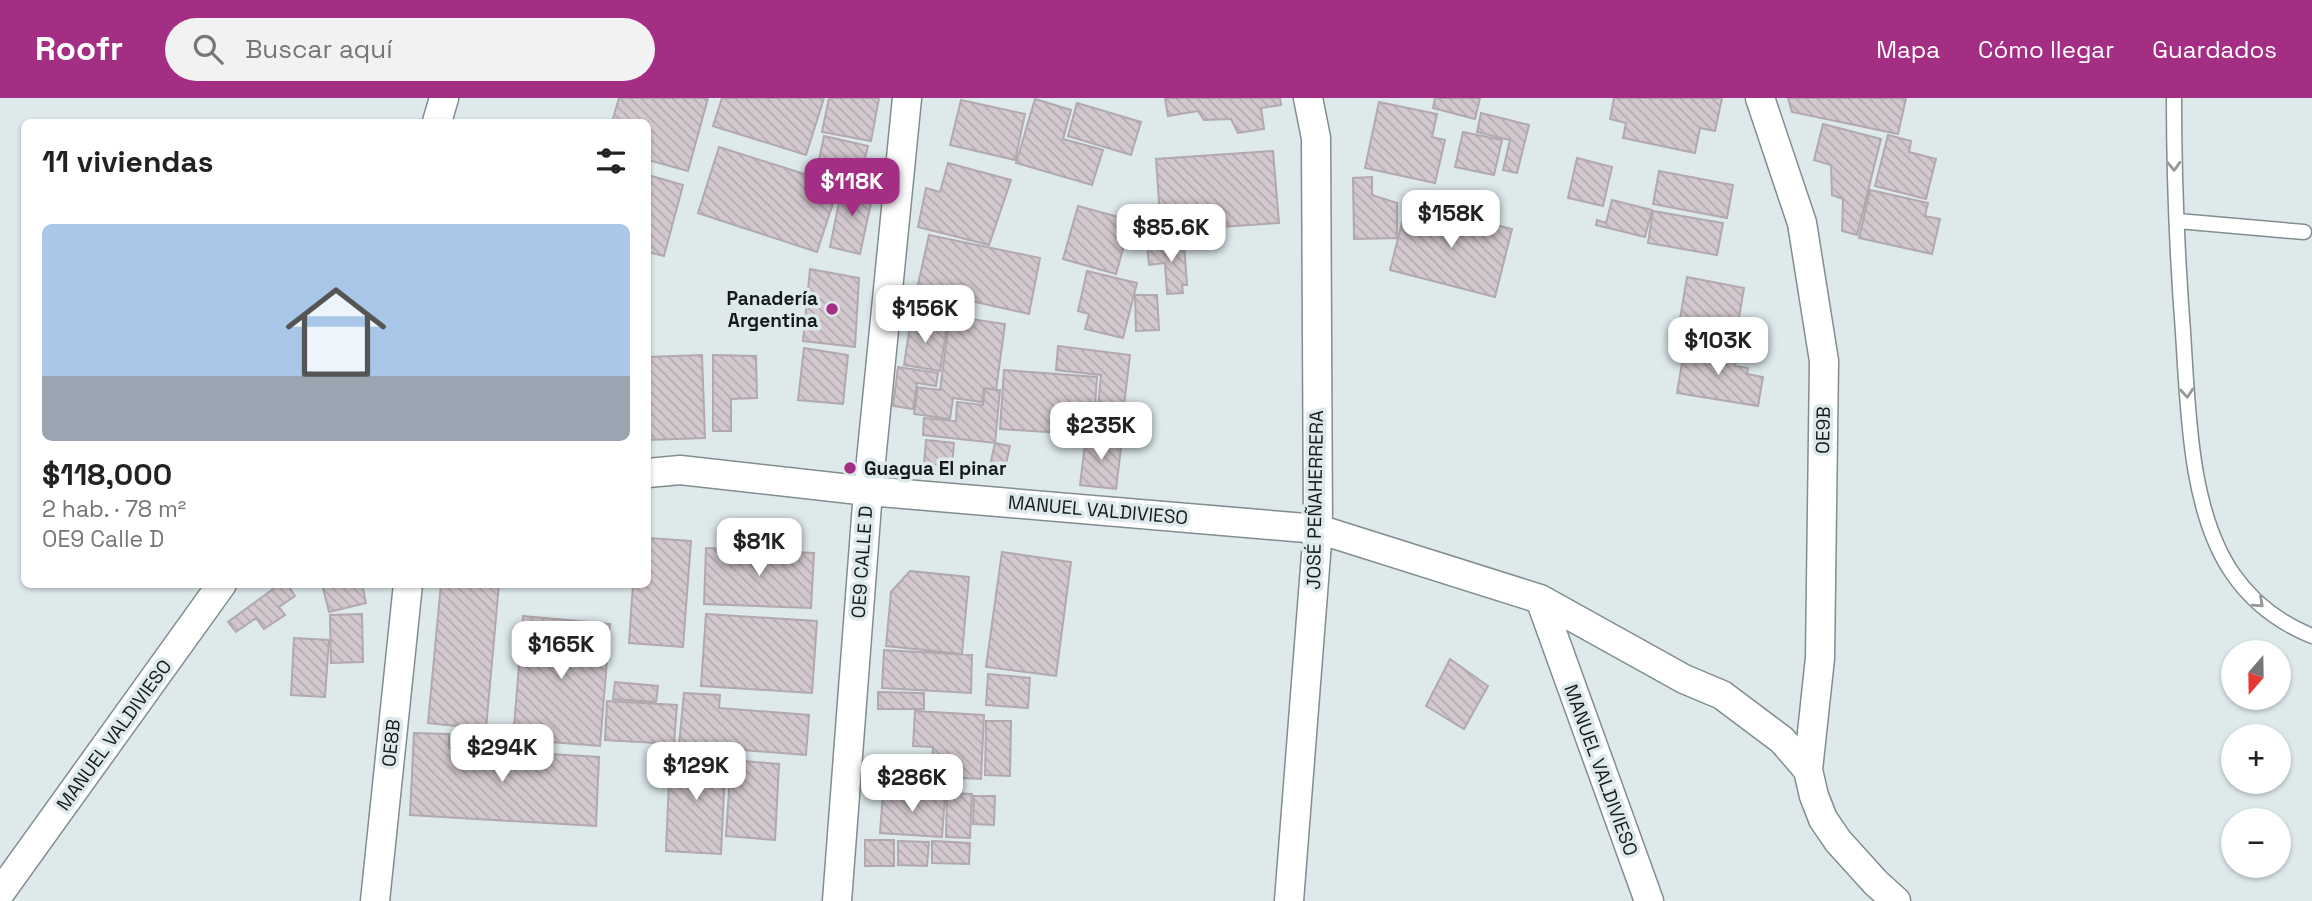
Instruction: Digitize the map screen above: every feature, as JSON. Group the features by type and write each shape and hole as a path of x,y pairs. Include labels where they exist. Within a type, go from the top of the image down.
{"street":[{"path":"438,119 444,98"},
{"name":"OE9 CALLE D","path":"837,901 867,491 907,98"},
{"name":"JOSÉ PEÑAHERRERA","path":"1289,901 1318,529 1315,138 1308,98"},
{"name":"OE9B","path":"1760,98 1802,223 1824,361 1820,658 1808,770"},
{"name":"MANUEL VALDIVIESO","path":"651,473 680,470 867,491 1318,529 1540,599 1684,679 1722,695 1782,740 1808,770"},
{"name":"MANUEL VALDIVIESO","path":"0,893 224,588"},
{"name":"OE8B","path":"375,901 408,588"},
{"name":"MANUEL VALDIVIESO","path":"1540,599 1649,901"},
{"path":"1808,770 1823,819 1838,841 1896,901"}],"lane":[{"path":"2174,98 2174,168 2185,372 2197,479 2205,512 2233,573 2251,596 2272,615 2292,628 2312,636"},
{"path":"2178,221 2304,232"}],"building":[{"path":"619,98 708,98 688,171 651,161 651,119 613,119"},
{"path":"722,98 824,98 806,155 713,126"},
{"path":"829,98 879,98 871,141 822,132"},
{"path":"1165,98 1280,98 1281,105 1261,108 1264,129 1238,133 1231,119 1204,120 1198,111 1168,116"},
{"path":"1435,98 1480,98 1475,119 1433,108"},
{"path":"1614,98 1722,98 1715,131 1700,128 1695,153 1623,138 1626,123 1610,119"},
{"path":"1788,98 1906,98 1898,134 1792,112"},
{"path":"1035,99 1071,110 1063,139 1103,150 1092,185 1016,163"},
{"path":"961,100 1025,114 1015,160 950,145"},
{"path":"1379,102 1437,114 1432,137 1445,140 1435,183 1365,168"},
{"path":"1077,103 1141,122 1131,155 1068,136"},
{"path":"1481,113 1529,125 1517,173 1503,170 1510,140 1477,132"},
{"path":"1823,124 1881,139 1857,235 1842,231 1843,199 1832,195 1831,165 1814,160"},
{"path":"1463,132 1502,140 1494,175 1455,167"},
{"path":"1888,135 1911,141 1909,152 1936,159 1926,199 1875,186"},
{"path":"824,136 868,146 860,179 817,169"},
{"path":"719,147 839,185 817,252 698,213"},
{"path":"1273,151 1279,223 1161,231 1156,159"},
{"path":"1577,158 1612,167 1603,206 1568,198"},
{"path":"948,163 1011,180 989,245 918,227 926,188 940,192"},
{"path":"1659,171 1733,185 1727,218 1653,204"},
{"path":"651,176 683,185 664,256 651,253"},
{"path":"1372,177 1372,195 1397,203 1397,238 1354,239 1353,178"},
{"path":"843,183 874,189 860,254 830,247"},
{"path":"1870,190 1928,203 1925,216 1940,219 1932,254 1859,238"},
{"path":"1612,200 1652,210 1645,237 1596,225 1597,220 1606,223"},
{"path":"1407,203 1512,229 1495,297 1390,270"},
{"path":"1078,206 1122,218 1118,229 1128,231 1116,274 1063,259"},
{"path":"1653,211 1723,223 1717,255 1648,243"},
{"path":"929,235 1040,258 1029,314 917,289"},
{"path":"1184,243 1187,285 1182,285 1183,293 1167,294 1165,263 1149,265 1147,245"},
{"name":"Panadería Argentina","path":"810,269 859,278 855,347 803,341"},
{"path":"1087,271 1137,283 1123,338 1085,329 1089,314 1078,311"},
{"path":"1687,277 1744,288 1734,347 1677,337"},
{"path":"920,294 948,299 944,323 917,318"},
{"path":"1135,295 1157,295 1159,330 1136,331"},
{"path":"950,316 1005,324 996,390 984,388 982,402 953,398 950,419 914,414 918,387 940,390"},
{"path":"911,319 947,325 940,371 904,365"},
{"path":"1685,345 1738,353 1735,366 1748,368 1747,374 1763,377 1758,406 1677,393"},
{"path":"1058,346 1130,355 1121,431 1096,428 1101,375 1056,370"},
{"path":"804,348 848,355 843,404 798,400"},
{"path":"702,355 705,438 651,440 651,357"},
{"path":"713,355 756,356 757,398 731,399 731,431 713,431"},
{"path":"898,367 938,373 936,386 917,383 913,409 893,406"},
{"path":"1004,370 1097,377 1093,435 1000,429"},
{"path":"985,388 1000,390 995,443 923,435 924,418 956,421 957,402 983,405"},
{"path":"1086,436 1122,440 1116,489 1080,485"},
{"path":"926,440 954,443 952,466 924,464"},
{"path":"995,443 1010,446 1004,473 989,470"},
{"path":"651,538 691,541 683,647 629,643 633,588 651,588"},
{"path":"706,548 814,553 811,608 704,604"},
{"path":"1002,552 1071,562 1056,676 986,667"},
{"path":"910,571 969,577 962,654 886,646 891,592"},
{"path":"275,588 290,588 295,596 279,607 285,615 264,629 256,618 236,632 228,622"},
{"path":"323,588 363,588 366,603 329,612"},
{"path":"441,588 499,588 486,729 428,723"},
{"path":"362,614 363,662 331,663 330,615"},
{"path":"706,614 817,621 812,693 701,686"},
{"path":"523,616 610,624 600,746 513,739"},
{"path":"294,638 329,640 325,697 291,695"},
{"path":"884,650 972,655 971,693 882,688"},
{"path":"1450,659 1488,686 1464,729 1426,706"},
{"path":"988,674 1030,678 1028,708 986,705"},
{"path":"615,682 658,686 656,702 613,699"},
{"path":"878,692 924,693 924,709 878,709"},
{"path":"684,693 720,695 719,708 809,715 806,755 679,745"},
{"path":"607,701 677,705 674,744 605,740"},
{"path":"915,711 984,715 981,779 946,777 946,768 932,768 933,747 913,746"},
{"path":"986,721 1011,721 1010,776 985,775"},
{"path":"414,733 449,734 449,748 599,757 596,826 410,815"},
{"path":"698,748 726,749 721,854 666,851 670,756 693,757"},
{"path":"731,760 779,764 775,840 726,836"},
{"path":"888,770 945,775 943,790 887,784"},
{"path":"883,792 945,796 942,837 880,833"},
{"path":"947,793 972,794 970,838 946,837"},
{"path":"974,796 995,796 994,825 973,824"},
{"path":"865,840 894,840 894,866 865,866"},
{"path":"898,841 929,842 927,866 898,865"},
{"path":"932,841 970,843 969,864 932,863"}],"place":[{"name":"Panadería Argentina","path":"832,309"},
{"name":"Guagua El pinar","path":"850,468"}]}
